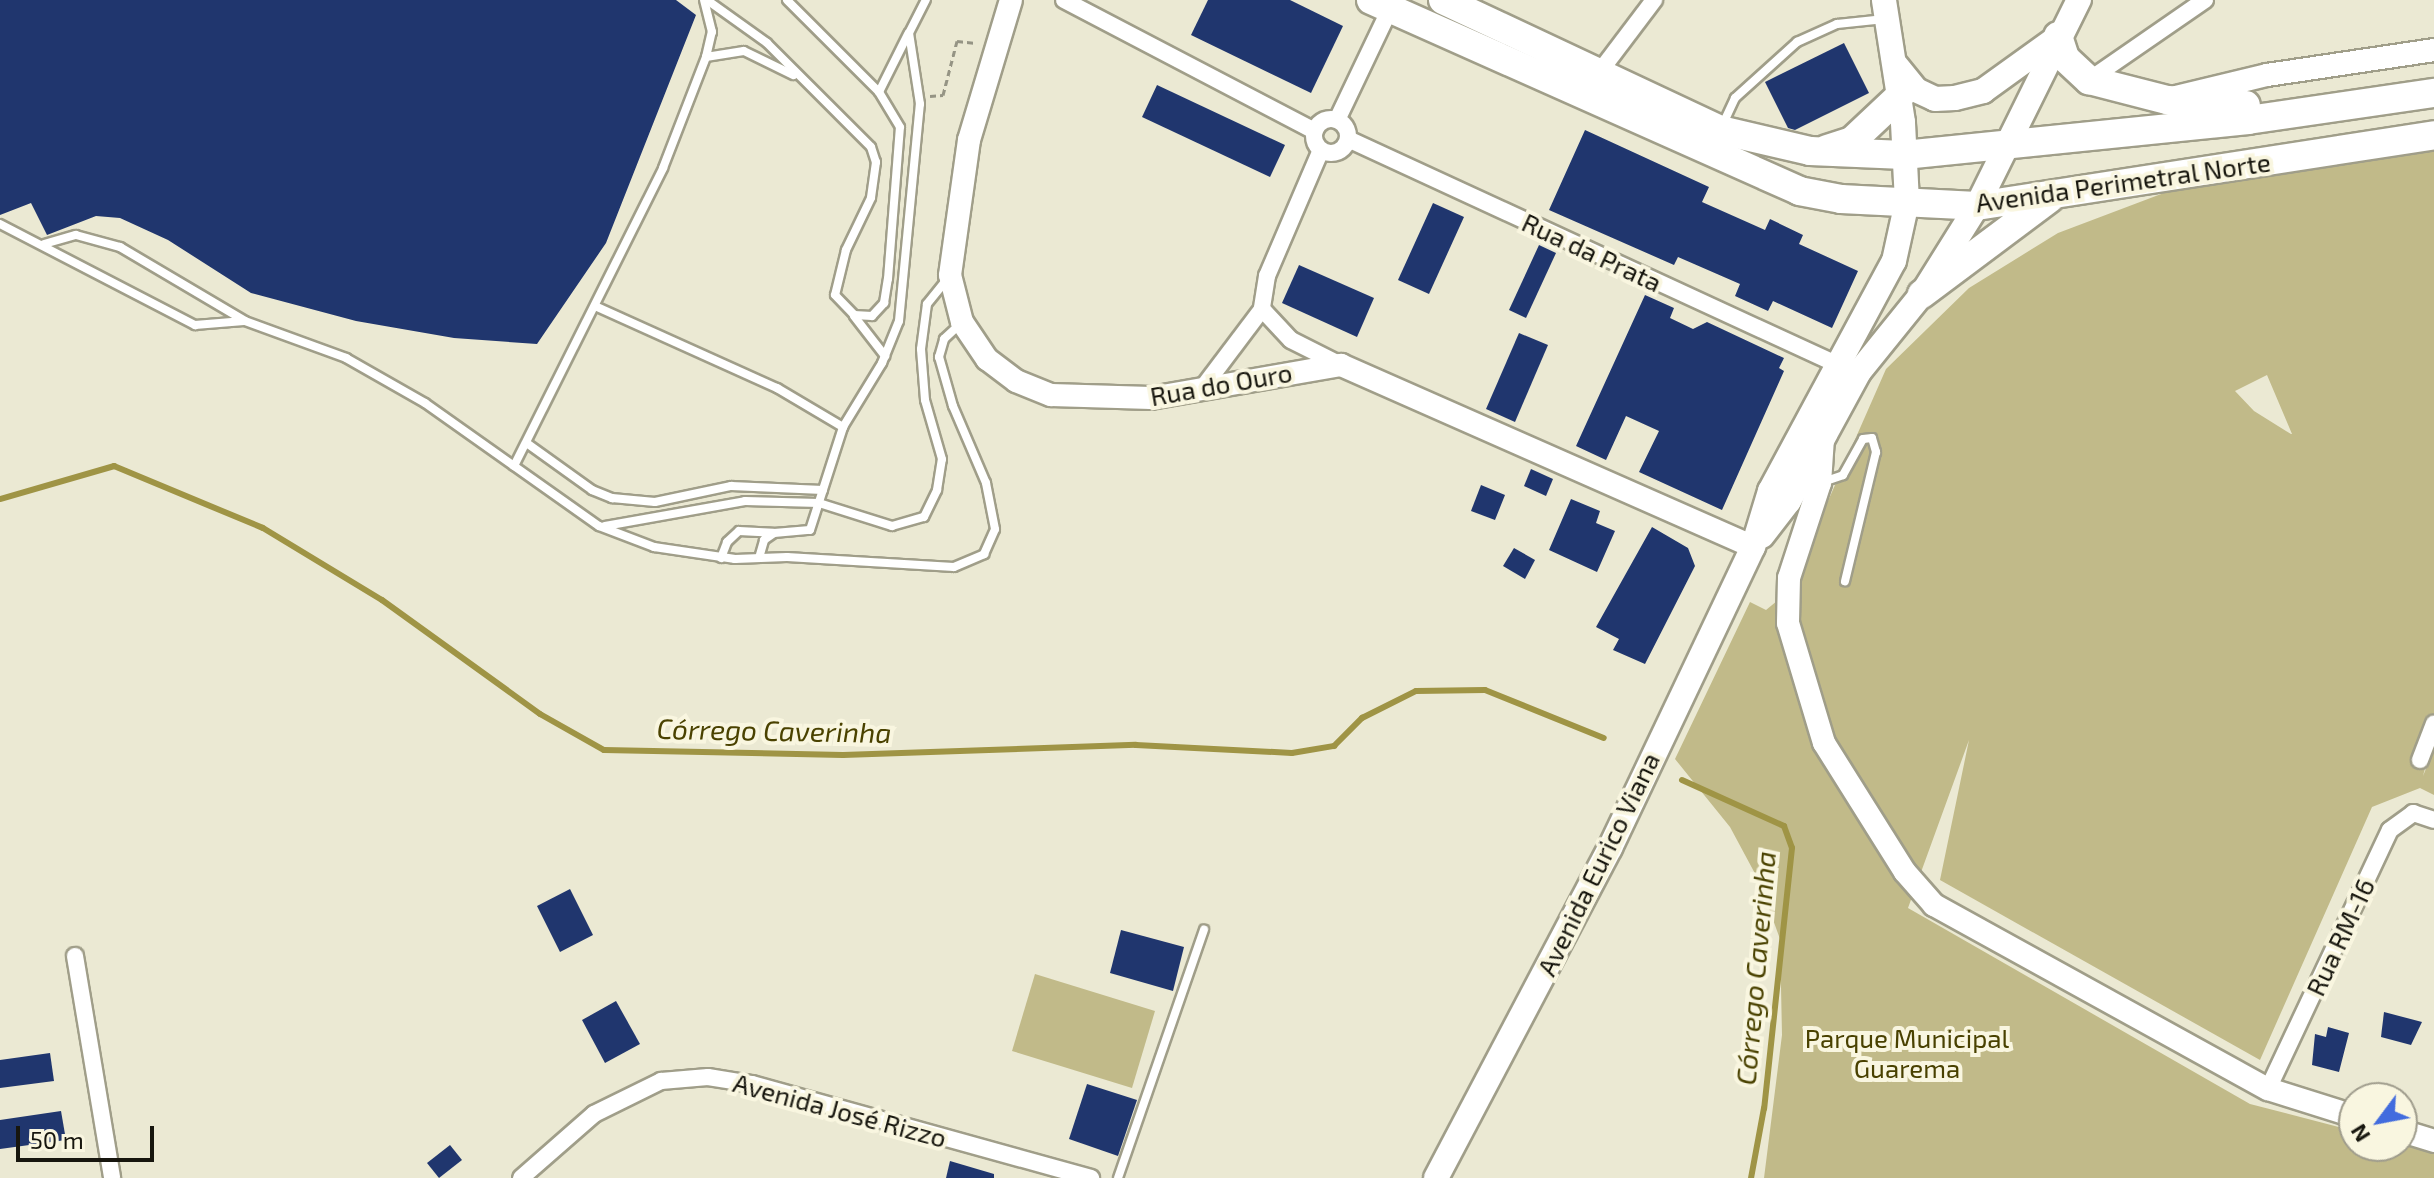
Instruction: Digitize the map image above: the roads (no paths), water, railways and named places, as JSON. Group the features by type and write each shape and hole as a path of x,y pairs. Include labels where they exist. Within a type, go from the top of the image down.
{"highway":[{"name":"Avenida Perimetral Norte","path":"1443,0 1592,84 1799,191 1977,206 2434,135"},
{"name":"Avenida Perimetral Norte","path":"1381,5 1720,130 1818,152 1904,155 2007,142 2248,120 2434,93"},
{"path":"2058,36 2065,58 2089,80 2167,100 2218,106 2434,93"},
{"path":"1818,152 1852,141 1900,96"},
{"path":"1922,294 2054,195"}],"main road":[{"name":"Avenida Eurico Viana","path":"1753,547 1789,501 1859,372 1922,294 1977,206 2058,36 2079,0"},
{"name":"Avenida Eurico Viana","path":"1436,1178 1610,848 1753,547 1770,491 1894,261 1907,202 1900,96 1886,9"},
{"path":"1896,65 1916,90 1935,99 1955,98 1983,91 2058,36"}],"street":[{"name":"Rua do Ouro","path":"1011,0 969,140 950,275 962,322 987,359 1016,381 1051,395 1151,398 1247,378 1341,365"},
{"path":"1064,0 1315,131 1321,150 1267,276 1262,309 1201,390"},
{"path":"1592,84 1654,0"},
{"path":"2089,80 2205,0"},
{"path":"1337,120 1381,5"},
{"path":"2167,100 2267,75 2434,50"},
{"path":"1315,131 1321,122 1337,120"},
{"path":"1321,150 1337,152 1348,139 1337,120"},
{"name":"Rua da Prata","path":"1348,139 1836,364"},
{"path":"1262,309 1291,340 1341,365 1753,547"},
{"path":"1823,437 1820,483 1789,578 1788,623 1824,743 1905,872 1934,905 2268,1089 2338,1111"},
{"path":"2420,760 2434,724"},
{"name":"Rua RM-16","path":"2268,1089 2390,830 2413,813 2434,820"},
{"path":"75,956 112,1178"},
{"name":"Avenida José Rizzo","path":"521,1178 594,1114 661,1081 708,1077 752,1084 1091,1178"}],"lane":[{"path":"514,466 528,444 663,168 706,57 712,32 705,0"},
{"path":"705,0 767,43 801,80 853,125 871,147 876,162 871,198 836,282 835,295 885,356"},
{"path":"787,0 879,92 900,127 900,174 884,303 872,316 854,315"},
{"path":"879,92 926,0"},
{"path":"1720,130 1735,98 1797,42 1837,24 1886,9"},
{"path":"721,558 727,542 739,531 774,533 810,530 843,427 885,356 899,321 918,126 919,96 909,33"},
{"path":"706,57 744,51 801,80"},
{"path":"900,127 918,126"},
{"path":"0,224 44,244 120,290 195,325 245,321"},
{"path":"44,244 76,235 120,247 245,321 346,358 425,403 599,526 654,547 721,558 954,567 984,554 995,529 986,483 953,406 939,357 944,339 962,322"},
{"path":"599,526 745,501 819,503 892,526 924,517 937,490 942,459 925,400 921,349 927,304 950,275"},
{"path":"595,306 777,388 843,427"},
{"path":"1820,483 1843,475 1863,439 1872,438 1876,452 1845,581"},
{"path":"528,444 592,490 612,498 655,502 749,485 823,490"},
{"path":"759,558 764,540 774,533"},
{"path":"1118,1178 1204,929"}],"waterway":[{"name":"Córrego Caverinha","path":"0,499 114,466 263,528 382,600 540,714 604,750 843,755 1136,745 1292,753 1334,746 1362,718 1416,691 1485,690 1604,738"},
{"name":"Córrego Caverinha","path":"1682,780 1784,826 1792,848 1764,1108 1751,1178"}],"park label":[{"name":"Parque Municipal Guarema","path":"1907,1053"}]}
